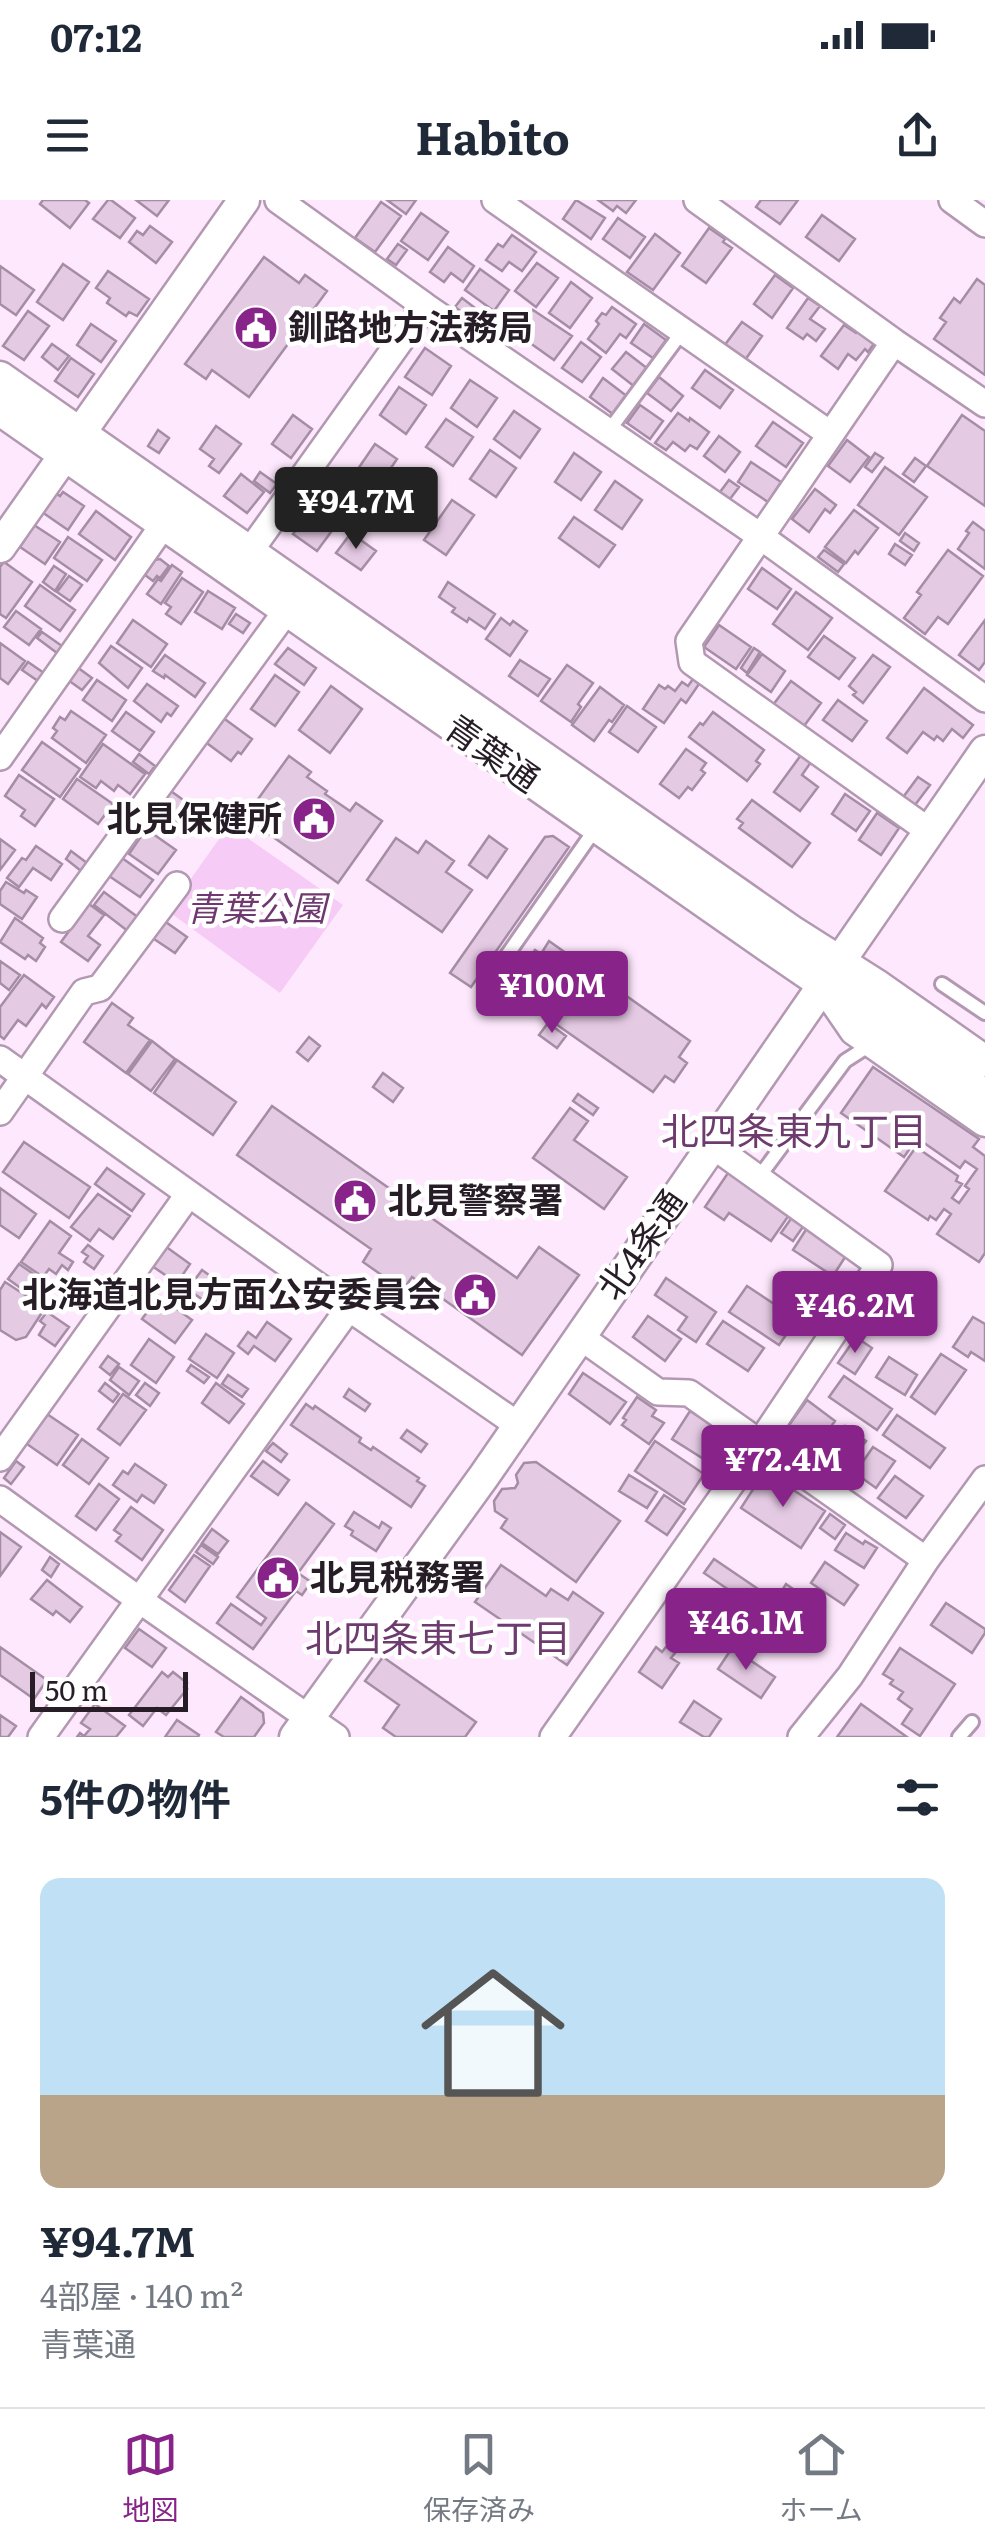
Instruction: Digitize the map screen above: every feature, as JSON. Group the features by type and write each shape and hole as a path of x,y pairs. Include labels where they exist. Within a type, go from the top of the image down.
{"street":[{"path":"0,547 243,200"},
{"path":"278,200 424,306 760,536 985,699"},
{"path":"494,200 830,434"},
{"path":"698,200 985,404"},
{"path":"952,200 985,224"},
{"path":"242,562 424,306"},
{"path":"894,342 689,641 692,662 929,831"},
{"name":"青葉通","path":"0,377 164,524 242,562 286,610 604,816 792,932 831,972 985,1095"},
{"name":"青葉通","path":"0,410 72,444 604,816"},
{"path":"0,757 164,524"},
{"path":"62,919 286,610"},
{"name":"北4条通","path":"302,1727 484,1476 983,758"},
{"path":"0,1112 84,992 100,988 177,885"},
{"path":"831,972 855,1030 985,1121"},
{"name":"青葉通","path":"831,972 985,1061"},
{"path":"0,1059 518,1425"},
{"path":"553,1737 760,1443 879,1265 712,1145"},
{"path":"0,1458 188,1195"},
{"path":"40,1737 349,1308"},
{"path":"578,1336 658,1392 689,1393 926,1560"},
{"path":"801,1737 850,1676 985,1479"},
{"path":"0,1499 138,1599 302,1727 336,1737"}],"lane":[{"path":"608,432 682,332"},
{"path":"496,970 604,816"},
{"path":"942,984 985,1013"},
{"path":"759,1177 846,1062 874,1043"},
{"path":"959,1737 972,1722"}],"green space":[{"name":"青葉公園","path":"229,825 343,905 280,993 168,911"}],"building":[{"path":"43,200 89,203 70,228 40,204"},
{"path":"108,200 135,218 120,238 93,219"},
{"path":"136,200 169,200 157,216"},
{"path":"387,200 416,200 406,214"},
{"path":"576,200 605,218 591,239 563,219"},
{"path":"598,200 636,200 626,213 617,206 613,211"},
{"path":"761,200 798,200 780,224 756,207"},
{"path":"381,202 401,216 375,252 355,238"},
{"path":"421,213 448,232 428,260 401,241"},
{"path":"822,215 855,239 839,261 806,237"},
{"path":"618,218 645,237 630,258 603,239"},
{"path":"150,226 172,242 156,263 129,242 137,231 143,235"},
{"path":"709,228 732,248 706,283 682,266"},
{"path":"655,234 680,253 653,290 627,272"},
{"path":"512,235 536,252 522,271 509,262 502,271 486,260 498,244 503,247"},
{"path":"398,244 407,250 396,265 387,259"},
{"path":"448,247 474,266 463,282 451,273 444,282 430,272"},
{"name":"釧路地方法務局","path":"264,257 299,283 305,275 327,291 249,397 212,370 206,379 185,364"},
{"path":"537,263 558,278 536,307 515,291"},
{"path":"63,264 89,282 63,320 37,302"},
{"path":"0,266 34,290 16,315 0,304"},
{"path":"480,269 509,290 494,311 465,290"},
{"path":"108,271 149,299 137,316 129,312 126,316 107,303 110,298 96,288"},
{"path":"775,275 793,288 772,318 754,304"},
{"path":"977,279 985,285 985,375 934,339 946,322 940,318 954,298 960,303"},
{"path":"571,282 592,298 570,328 549,313"},
{"path":"462,298 475,308 468,317 455,307"},
{"path":"808,298 820,306 810,319 825,329 816,341 807,334 803,339 787,328"},
{"path":"612,307 636,324 626,338 620,334 606,353 588,339 602,313 606,315"},
{"path":"533,310 572,336 554,360 516,333"},
{"path":"28,311 49,326 24,360 3,346"},
{"path":"742,322 762,336 745,360 724,346"},
{"path":"91,324 116,341 101,362 77,345"},
{"path":"644,324 666,340 653,358 631,343"},
{"path":"844,325 856,333 860,329 876,341 856,360 848,354 838,369 821,356"},
{"path":"581,342 601,357 582,382 562,368"},
{"path":"52,344 69,356 58,370 42,357"},
{"path":"425,348 451,366 432,395 405,377"},
{"path":"626,352 648,369 635,387 612,369"},
{"path":"71,358 94,374 78,397 55,381"},
{"path":"705,370 733,390 720,408 692,388"},
{"path":"659,377 683,396 671,411 647,393"},
{"path":"603,378 628,397 614,415 590,397"},
{"path":"470,380 497,398 477,427 451,408"},
{"path":"399,387 426,405 406,434 380,415"},
{"path":"640,405 663,421 650,439 627,423"},
{"path":"514,411 540,429 520,458 494,439"},
{"path":"678,413 709,432 697,449 690,445 685,451 673,442 666,450 655,443"},
{"path":"293,415 312,429 291,458 272,444"},
{"path":"962,415 985,431 985,506 927,466"},
{"path":"446,419 473,437 453,466 426,447"},
{"path":"773,422 803,443 786,467 756,446"},
{"path":"216,426 241,444 219,473 209,466 214,459 200,449"},
{"path":"158,430 169,438 159,453 148,446"},
{"path":"719,436 740,452 725,472 704,456"},
{"path":"847,440 869,457 850,482 828,466"},
{"path":"375,444 397,459 369,500 347,485"},
{"path":"490,450 516,468 496,497 470,479"},
{"path":"574,453 601,472 581,500 555,482"},
{"path":"875,453 883,458 872,472 865,467"},
{"path":"915,458 926,466 914,482 903,474"},
{"path":"751,462 781,482 768,502 738,482"},
{"path":"885,467 927,497 899,535 858,505"},
{"path":"260,472 277,484 270,493 254,481"},
{"path":"413,473 435,488 407,529 385,514"},
{"path":"241,474 264,492 247,513 224,496"},
{"path":"729,480 739,487 730,499 720,492"},
{"path":"615,481 642,500 622,529 595,510"},
{"path":"815,489 836,505 830,513 825,509 809,532 792,519"},
{"path":"52,491 60,496 63,492 84,506 68,530 39,510"},
{"path":"317,492 345,513 317,551 293,534 313,508 307,504"},
{"path":"452,500 474,515 446,555 424,540"},
{"path":"854,510 878,528 846,563 825,547"},
{"path":"96,511 131,537 115,560 79,534"},
{"path":"574,517 615,545 599,567 559,538"},
{"path":"973,522 985,531 985,569 958,549"},
{"path":"34,525 60,542 45,564 20,547"},
{"path":"351,533 376,551 361,570 336,553"},
{"path":"905,533 919,543 914,551 900,541"},
{"path":"68,537 102,560 87,581 54,558"},
{"path":"895,544 912,555 905,565 889,554"},
{"path":"824,550 844,564 838,572 818,557"},
{"path":"948,550 983,576 948,624 938,617 925,634 904,618 921,595 917,592"},
{"path":"160,559 169,566 153,581 145,575"},
{"path":"4,562 32,582 6,618 0,614 0,567"},
{"path":"172,565 182,572 161,604 147,594"},
{"path":"54,566 66,574 55,591 43,582"},
{"path":"762,568 791,589 777,609 748,589"},
{"path":"69,576 82,585 70,601 57,592"},
{"path":"182,578 203,592 181,624 166,614 171,607 165,603"},
{"path":"448,582 495,614 485,629 452,612 455,608 439,597"},
{"path":"40,585 75,610 60,631 25,606"},
{"path":"208,591 235,608 222,629 195,612"},
{"path":"796,592 832,618 808,650 773,624"},
{"path":"16,611 41,629 29,645 4,627"},
{"path":"236,614 250,623 243,633 229,624"},
{"path":"501,618 527,631 510,656 486,639"},
{"path":"133,620 167,644 151,667 117,643"},
{"path":"985,620 985,662 979,670 959,655"},
{"path":"719,625 751,647 736,669 704,647"},
{"path":"42,632 62,646 57,653 37,638"},
{"path":"824,636 855,658 839,679 808,657"},
{"path":"0,643 25,661 8,684 0,678"},
{"path":"111,646 142,668 128,688 99,663"},
{"path":"288,648 316,668 304,685 275,664"},
{"path":"754,648 760,652 747,673 741,668"},
{"path":"762,654 785,671 771,692 747,675"},
{"path":"165,655 205,683 195,697 153,671"},
{"path":"873,655 890,667 863,703 849,686"},
{"path":"520,660 550,679 538,696 509,676"},
{"path":"28,662 44,673 38,681 22,670"},
{"path":"567,665 593,683 571,722 541,701"},
{"path":"77,667 92,678 82,690 68,680"},
{"path":"275,675 299,692 275,726 251,709"},
{"path":"693,679 699,684 686,703 681,699 664,723 643,709 659,685 675,691 682,682 688,686"},
{"path":"97,680 126,700 112,721 83,700"},
{"path":"791,681 821,703 804,726 773,705"},
{"path":"147,684 178,706 161,722 134,701"},
{"path":"331,686 362,709 330,753 299,730"},
{"path":"600,687 624,705 594,741 572,725"},
{"path":"924,688 973,725 963,738 952,729 943,741 923,732 907,753 887,738"},
{"path":"838,700 867,721 852,741 823,720"},
{"path":"627,706 656,727 638,752 609,732"},
{"path":"71,711 106,735 86,763 52,738 60,717 65,720"},
{"path":"126,712 154,732 140,751 112,731"},
{"path":"713,712 764,750 756,761 760,764 747,781 689,737"},
{"path":"222,717 252,739 231,761 204,741"},
{"path":"42,742 80,769 60,797 22,770"},
{"path":"103,744 145,774 130,794 118,785 114,791 101,781 96,788 80,777"},
{"path":"686,749 706,763 701,770 705,773 692,790 688,787 679,798 660,784"},
{"path":"139,754 155,766 149,774 133,762"},
{"path":"801,755 811,762 802,775 818,787 800,811 774,792"},
{"name":"北見保健所","path":"289,756 311,772 307,777 327,791 325,794 350,811 356,803 382,821 338,883 245,817"},
{"path":"19,775 54,799 35,826 21,816 25,810 5,796"},
{"path":"918,777 930,785 912,809 901,800"},
{"path":"77,779 113,804 98,824 63,799"},
{"path":"168,789 193,807 180,824 156,806"},
{"path":"845,794 870,811 856,831 832,814"},
{"path":"752,800 810,843 792,867 739,828 743,823 737,819"},
{"path":"877,813 899,828 881,855 859,840"},
{"path":"146,829 176,850 158,874 129,854"},
{"path":"489,836 507,849 487,878 469,865"},
{"path":"553,836 569,847 471,987 450,973 545,837"},
{"path":"396,838 418,853 426,841 454,861 446,872 472,890 442,932 367,880"},
{"path":"0,839 15,850 0,870"},
{"path":"36,846 62,864 51,880 33,868 19,887 7,878"},
{"path":"71,851 87,863 81,871 66,859"},
{"path":"122,858 153,880 140,897 109,876"},
{"path":"6,882 37,897 22,919 0,904 0,891"},
{"path":"104,892 139,918 129,932 94,905"},
{"path":"89,904 104,915 88,936 100,945 88,961 61,942"},
{"path":"15,918 43,938 40,943 45,947 36,961 28,955 25,959 0,942"},
{"path":"163,920 187,937 175,953 151,937"},
{"path":"549,941 690,1041 679,1057 687,1063 674,1082 665,1076 653,1092 513,994 523,980 517,975 535,950 541,954"},
{"path":"0,961 20,975 9,990 0,983"},
{"path":"24,975 54,997 46,1008 42,1004 26,1026 18,1020 4,1039 0,1036 0,1007"},
{"path":"112,1003 133,1018 128,1025 150,1040 126,1073 84,1042"},
{"path":"548,1023 566,1036 557,1048 539,1035"},
{"path":"309,1037 320,1046 308,1061 297,1052"},
{"path":"152,1041 175,1059 151,1091 128,1074"},
{"path":"177,1060 236,1102 213,1135 154,1093"},
{"path":"873,1067 979,1139 973,1147 985,1156 985,1253 979,1262 937,1234 951,1214 944,1209 936,1220 930,1216 928,1220 885,1191 916,1147 958,1176 956,1181 962,1184 952,1198 959,1203 977,1169 965,1161 960,1168 917,1138 904,1157 841,1113"},
{"path":"383,1073 403,1088 393,1102 373,1087"},
{"path":"578,1094 598,1108 593,1115 573,1101"},
{"name":"北見警察署","path":"272,1106 517,1278 539,1247 579,1275 522,1355 412,1277 403,1290 363,1262 371,1249 237,1155"},
{"path":"570,1108 588,1121 574,1140 627,1177 604,1209 533,1158"},
{"path":"24,1142 90,1187 69,1218 3,1172"},
{"path":"107,1168 144,1194 132,1211 95,1184"},
{"path":"728,1173 789,1215 771,1241 729,1213 724,1220 705,1207"},
{"path":"0,1188 36,1214 19,1238 0,1225"},
{"path":"98,1194 130,1216 113,1239 99,1229 90,1241 71,1227"},
{"path":"795,1213 807,1221 793,1241 781,1233"},
{"path":"50,1221 71,1236 59,1253 73,1262 68,1270 62,1265 56,1274 49,1269 43,1277 21,1262"},
{"path":"807,1228 847,1254 833,1276 793,1250"},
{"path":"88,1245 103,1256 94,1269 84,1262 88,1256 82,1252"},
{"path":"165,1246 190,1264 177,1283 152,1266"},
{"path":"19,1264 54,1288 43,1304 8,1279"},
{"path":"202,1270 230,1290 215,1309 188,1289"},
{"path":"666,1278 716,1312 696,1342 678,1330 687,1317 655,1295"},
{"path":"5,1282 45,1308 26,1337 16,1340 0,1330 0,1290"},
{"path":"141,1284 155,1293 145,1307 131,1298"},
{"path":"747,1286 797,1319 779,1345 729,1312"},
{"path":"159,1296 192,1320 175,1343 142,1319"},
{"path":"47,1312 69,1327 55,1346 39,1335 45,1325 40,1321"},
{"path":"648,1316 681,1339 665,1361 633,1337"},
{"path":"973,1317 985,1324 985,1361 971,1352 968,1357 953,1347"},
{"path":"723,1321 764,1348 748,1371 707,1344"},
{"path":"267,1322 291,1339 275,1361 254,1346 248,1354 238,1346 248,1332 256,1338"},
{"path":"206,1334 234,1353 217,1378 189,1359"},
{"path":"856,1337 872,1348 855,1374 838,1363"},
{"path":"149,1339 174,1357 156,1383 131,1365"},
{"path":"941,1354 966,1370 935,1414 911,1397"},
{"path":"108,1356 119,1364 110,1375 100,1367"},
{"path":"889,1357 917,1375 905,1395 876,1377"},
{"path":"191,1365 209,1377 204,1383 187,1371"},
{"path":"119,1367 139,1381 129,1395 110,1380"},
{"path":"583,1373 626,1402 610,1424 569,1394"},
{"path":"228,1375 248,1389 242,1397 222,1384"},
{"path":"844,1376 892,1409 877,1430 829,1397"},
{"path":"105,1383 119,1394 113,1402 99,1391"},
{"path":"145,1383 159,1393 150,1406 136,1395"},
{"path":"216,1383 244,1404 229,1423 202,1403"},
{"path":"349,1389 370,1404 365,1411 344,1397"},
{"path":"123,1394 146,1410 120,1445 98,1429"},
{"path":"637,1397 656,1410 652,1416 664,1423 649,1444 622,1425"},
{"path":"807,1400 835,1421 821,1440 813,1434 807,1442 787,1428"},
{"path":"306,1404 313,1409 315,1406 361,1438 359,1442 419,1478 417,1481 425,1486 411,1507 291,1425"},
{"path":"690,1411 728,1436 710,1463 672,1439"},
{"path":"47,1414 78,1435 57,1465 27,1444"},
{"path":"897,1415 945,1448 930,1468 883,1435"},
{"path":"845,1426 866,1441 852,1460 831,1445"},
{"path":"407,1430 427,1444 421,1452 401,1438"},
{"path":"82,1439 108,1458 89,1484 63,1465"},
{"path":"655,1441 704,1474 684,1504 635,1471"},
{"path":"273,1443 287,1454 281,1462 266,1451"},
{"path":"873,1447 895,1461 876,1488 855,1473"},
{"path":"16,1461 24,1467 11,1484 4,1478"},
{"path":"263,1461 289,1480 278,1495 251,1476"},
{"path":"536,1462 620,1521 576,1582 501,1528 507,1519 495,1511 494,1501 502,1489 515,1488 516,1475 524,1463"},
{"path":"135,1464 166,1485 154,1503 142,1495 137,1502 113,1485 123,1471 128,1474"},
{"path":"765,1471 825,1511 801,1548 741,1508"},
{"path":"629,1475 657,1492 647,1508 619,1491"},
{"path":"895,1476 923,1496 906,1518 878,1498"},
{"path":"99,1484 119,1499 96,1530 76,1516"},
{"path":"664,1495 685,1509 667,1535 646,1521"},
{"name":"北見税務署","path":"306,1503 334,1524 298,1573 311,1582 302,1595 296,1591 253,1649 217,1623 231,1604 261,1625 266,1618 237,1597"},
{"path":"131,1507 163,1530 142,1560 116,1541 121,1535 114,1530"},
{"path":"354,1512 379,1528 382,1522 391,1528 376,1551 351,1535 353,1531 345,1526"},
{"path":"830,1514 845,1525 835,1539 820,1528"},
{"path":"212,1529 228,1541 218,1554 202,1543"},
{"path":"0,1532 21,1547 0,1576"},
{"path":"846,1533 877,1548 864,1568 835,1550"},
{"path":"201,1545 218,1557 213,1564 196,1552"},
{"path":"194,1555 210,1566 185,1602 169,1590"},
{"path":"50,1557 59,1564 51,1577 42,1570"},
{"path":"714,1559 767,1595 757,1609 704,1573"},
{"path":"825,1562 858,1585 844,1605 811,1583"},
{"path":"501,1565 546,1596 551,1589 568,1600 573,1592 603,1613 567,1665 475,1602"},
{"path":"47,1580 82,1607 70,1622 31,1599"},
{"path":"786,1584 816,1605 801,1625 767,1601 773,1593 778,1597"},
{"path":"946,1603 985,1629 972,1653 931,1625"},
{"path":"139,1629 166,1648 152,1667 125,1648"},
{"path":"0,1647 47,1680 34,1699 0,1675"},
{"path":"656,1647 662,1652 666,1647 675,1653 671,1658 679,1663 662,1688 639,1672"},
{"path":"732,1648 775,1677 761,1698 718,1669"},
{"path":"900,1648 955,1684 920,1736 902,1724 912,1709 898,1699 903,1692 883,1674"},
{"path":"383,1657 476,1722 465,1737 396,1737 383,1728 399,1705 365,1681"},
{"path":"162,1672 168,1677 173,1672 187,1683 187,1689 166,1715 157,1708 143,1726 129,1715"},
{"path":"241,1697 263,1713 264,1723 254,1737 224,1737 216,1732"},
{"path":"694,1701 721,1719 709,1737 680,1722"},
{"path":"95,1704 125,1726 116,1737 77,1737 90,1729 81,1723"},
{"path":"861,1704 907,1737 837,1737"},
{"path":"0,1715 16,1726 8,1737 0,1737"},
{"path":"177,1720 199,1735 198,1737 165,1737"}],"place":[{"name":"釧路地方法務局","path":"256,328"},
{"name":"北見保健所","path":"314,819"},
{"name":"北見警察署","path":"355,1201"},
{"name":"北海道北見方面公安委員会","path":"475,1295"},
{"name":"北見税務署","path":"278,1578"}],"district":[{"name":"北四条東九丁目","path":"794,1132"},
{"name":"北四条東七丁目","path":"438,1639"}]}
